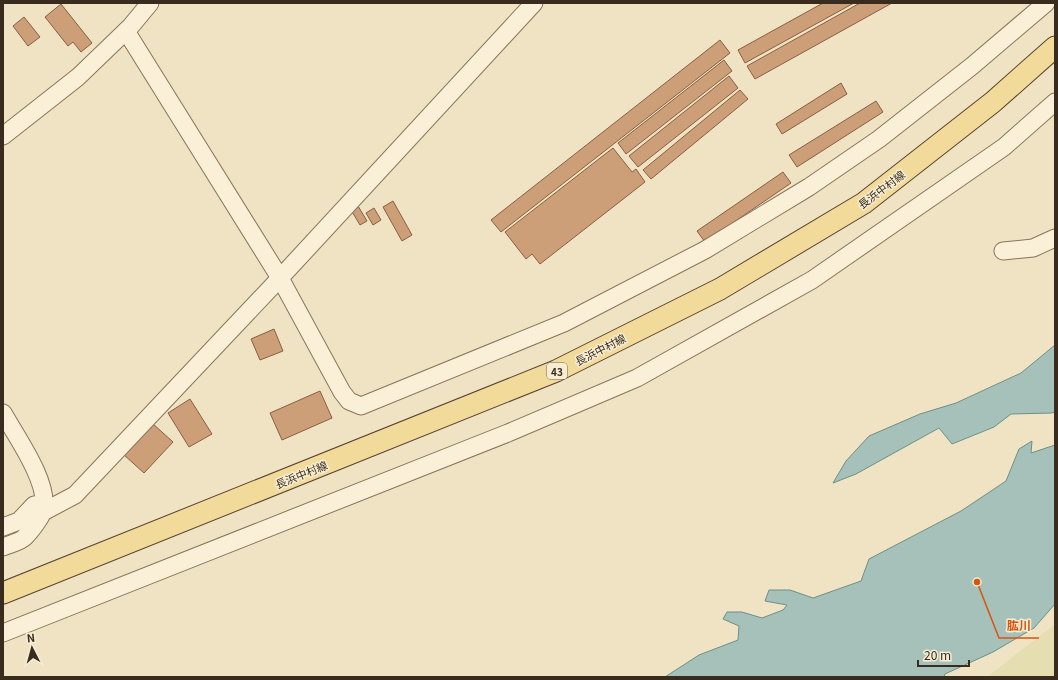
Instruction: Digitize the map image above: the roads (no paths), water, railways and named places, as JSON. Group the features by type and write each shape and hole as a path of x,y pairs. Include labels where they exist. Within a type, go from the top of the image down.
{"main road":[{"name":"長浜中村線","path":"3,593 556,372 720,289 864,203 993,102 1055,47"}],"street":[{"path":"3,136 78,77 126,31 150,3"},
{"path":"3,527 19,521 34,505 44,507 75,495 280,278 534,3"},
{"path":"126,31 280,278 342,392 349,401 361,406 564,323 705,250 809,187 879,139 972,66 1046,3"},
{"path":"3,633 508,433 637,378 812,280 1004,148 1055,102"},
{"path":"1002,251 1033,248 1055,238"},
{"path":"3,413 38,474 44,494 44,507 25,538 3,547"}],"water":[{"path":"1055,345 1055,412 1011,414 994,427 952,444 939,428 856,474 833,483 846,461 869,436 920,414 956,403 1021,373"},
{"path":"1032,441 1031,453 1055,445 1055,604 1034,628 993,652 945,674 944,677 665,677 699,655 738,640 739,626 723,619 727,612 742,612 762,618 783,610 787,605 765,601 769,590 790,590 813,598 861,581 869,559 961,511 1006,481 1019,449"}],"place":[{"name":"肱川","path":"977,582"}]}
